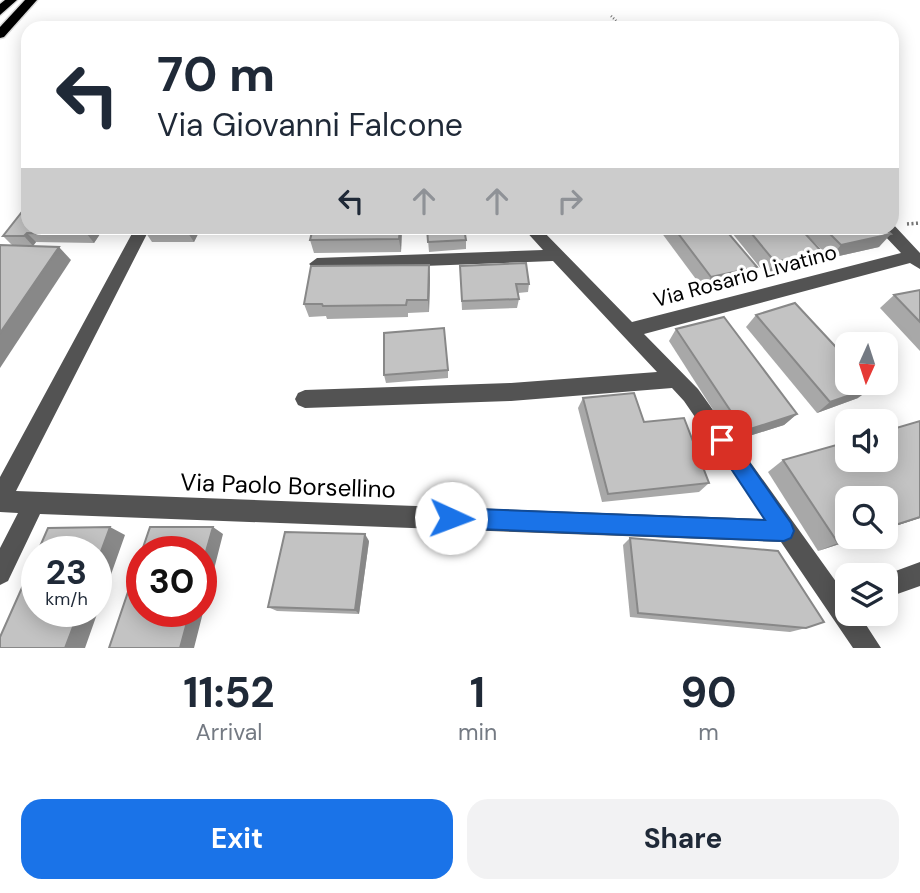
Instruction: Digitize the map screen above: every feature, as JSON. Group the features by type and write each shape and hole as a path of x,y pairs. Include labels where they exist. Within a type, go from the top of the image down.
{"highway":[{"path":"0,11 11,0"},
{"path":"0,34 31,0"}],"street":[{"name":"Via Paolo Borsellino","path":"138,235 0,500 784,531"},
{"path":"538,235 691,395 784,531 835,593"},
{"path":"892,235 916,259"},
{"path":"317,264 558,255"},
{"name":"Via Rosario Livatino","path":"630,330 916,259"},
{"path":"305,398 511,392 676,379"},
{"path":"0,573 34,503"},
{"path":"898,582 920,574"},
{"path":"856,626 868,648"}],"path":[{"path":"611,16 616,21"}],"building":[{"path":"21,213 21,235 25,235 3,236"},
{"path":"311,235 399,235 399,239 310,240"},
{"path":"428,235 465,235 466,240 428,242"},
{"path":"679,235 730,235 757,267 711,277"},
{"path":"753,235 806,235 822,252 775,262"},
{"path":"831,235 886,235 841,245"},
{"path":"0,245 59,247 0,333"},
{"path":"526,263 529,284 516,284 519,299 462,301 460,266"},
{"path":"429,265 428,300 407,300 406,305 304,304 311,266"},
{"path":"920,290 920,322 894,295"},
{"path":"795,303 835,346 835,396 847,396 830,402 756,315"},
{"path":"724,317 797,414 744,431 676,329"},
{"path":"444,328 448,370 384,375 384,333"},
{"path":"634,393 644,422 684,418 709,483 608,494 583,398"},
{"path":"920,421 920,517 898,524 898,486 835,486 835,538 783,460 835,445 835,472 898,472 898,427"},
{"path":"110,527 107,536 45,536 48,528"},
{"path":"150,527 213,527 210,536 147,536"},
{"path":"285,532 365,534 355,610 268,607"},
{"path":"630,538 778,551 824,622 806,628 638,613"},
{"path":"21,590 21,627 73,627 65,648 0,648 0,637"},
{"path":"126,598 126,627 186,627 180,648 109,648"}],"route":[{"path":"451,518 784,531 722,440"}]}
